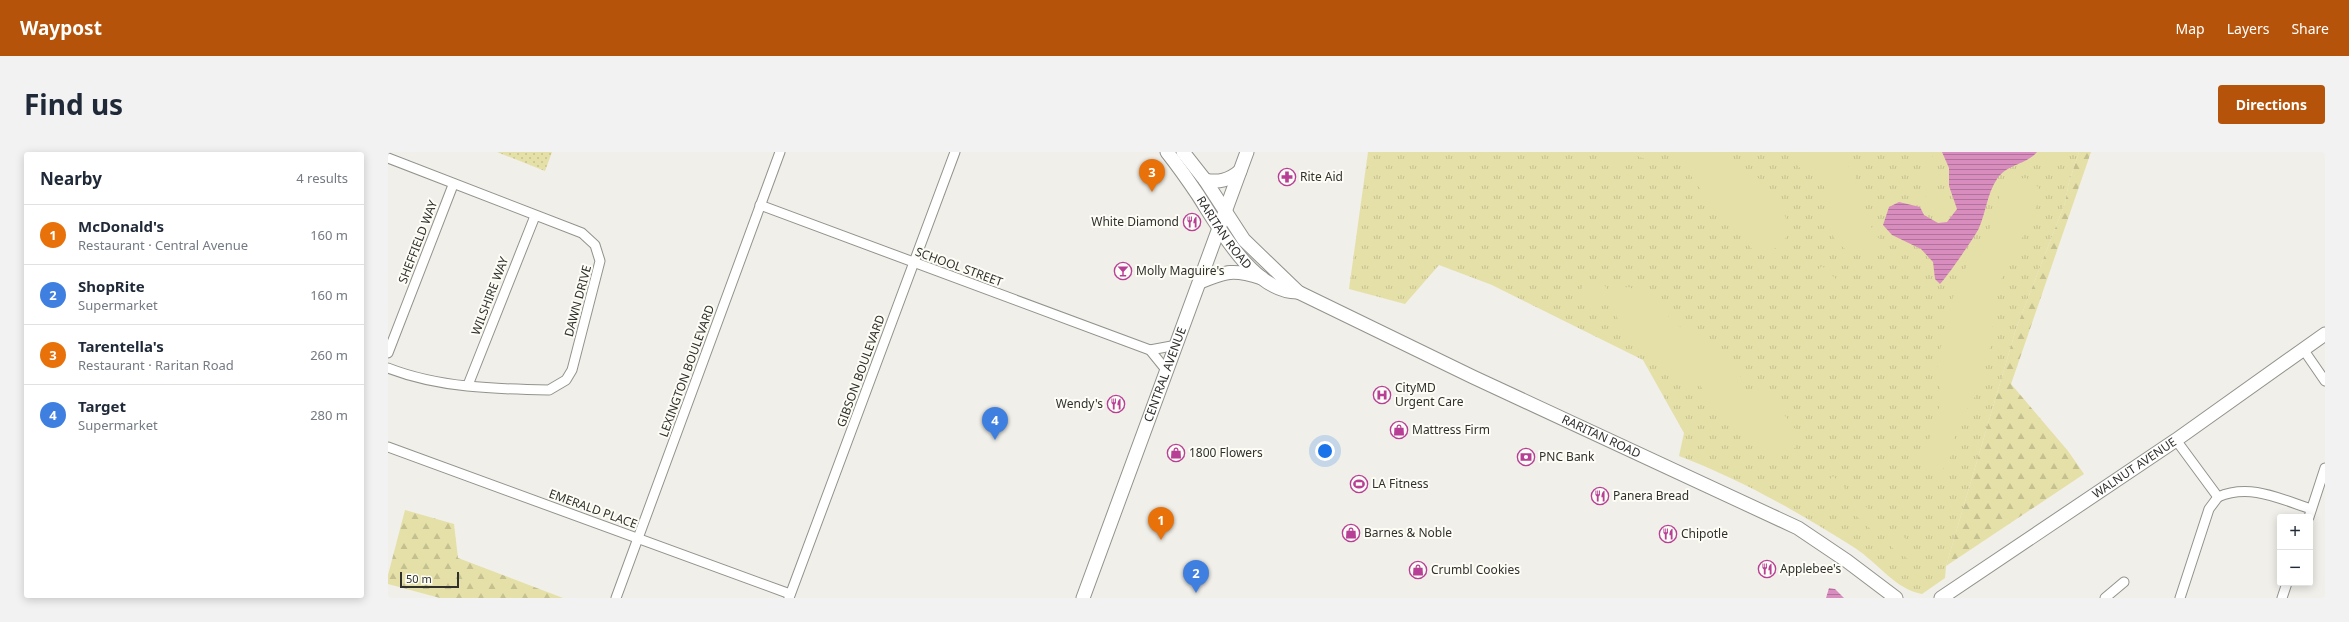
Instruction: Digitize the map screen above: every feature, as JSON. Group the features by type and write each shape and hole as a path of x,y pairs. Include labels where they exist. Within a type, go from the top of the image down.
{"main road":[{"name":"RARITAN ROAD","path":"1168,152 1238,255 1265,279 1283,289 1298,292 1473,377 1798,528 1847,561 1896,598"},
{"name":"RARITAN ROAD","path":"1183,152 1205,180 1247,244 1298,292"},
{"name":"CENTRAL AVENUE","path":"1084,598 1247,152"},
{"path":"1205,180 1215,182 1226,179 1240,171"},
{"path":"1200,282 1219,273 1229,271 1265,279"},
{"name":"WALNUT AVENUE","path":"1941,598 2176,440 2325,334"}],"street":[{"name":"LEXINGTON BOULEVARD","path":"616,598 780,152"},
{"name":"GIBSON BOULEVARD","path":"789,596 955,152"},
{"name":"DAWN DRIVE","path":"388,158 453,185 582,233 594,245 600,261 599,271 572,370 566,380 549,390 468,385 426,380 388,368"},
{"name":"SHEFFIELD WAY","path":"388,353 453,185"},
{"name":"SCHOOL STREET","path":"760,205 1150,350"},
{"name":"WILSHIRE WAY","path":"468,385 535,216"},
{"path":"1167,371 1150,350 1177,345"},
{"path":"2303,349 2325,382"},
{"path":"2176,440 2218,496"},
{"name":"EMERALD PLACE","path":"388,447 639,538 789,596"},
{"path":"2180,598 2208,509 2218,496 2246,490 2256,491 2310,513 2325,468"},
{"path":"2105,598 2124,582"},
{"path":"2282,598 2286,586"}],"green space":[{"path":"497,152 552,152 545,171"},
{"path":"1368,152 2079,152 2069,182 2065,203 2016,329 1946,566 1945,578 1922,594 1903,587 1855,548 1813,522 1747,486 1679,456 1684,433 1643,360 1492,285 1439,265 1405,304 1349,289"},
{"path":"1600,152 1631,152 1614,166 1600,162 1597,159"},
{"path":"1634,152 1655,152 1649,160 1639,157"},
{"path":"1681,152 1720,152 1726,162 1736,168 1752,174 1762,181 1773,194 1786,218 1788,232 1783,244 1768,250 1752,249 1698,186 1689,173"},
{"path":"1791,152 1834,152 1851,169 1855,176 1870,225 1880,240 1875,243 1872,249 1857,252 1846,249 1837,242 1828,222 1823,177 1816,171 1802,170 1795,163"},
{"path":"1914,152 1931,152 1936,171 1936,186 1919,183 1921,166"},
{"path":"2047,152 2057,152 2050,167 2042,163"},
{"path":"2079,152 2091,152 2011,384 2068,451 2084,474 1946,566 2016,329 2065,203 2069,182"},
{"path":"2026,178 2035,183 2039,189 2037,205 2014,256 1997,287 1989,355 1974,399 1958,423 1949,463 1943,469 1943,473 1934,468 1924,470 1922,473 1923,459 1940,405 1940,377 1936,359 1944,339 1953,297 1970,258 1989,231 2000,195 2009,182 2014,179"},
{"path":"1926,193 1944,196 1947,206 1944,210 1933,208 1929,205 1925,201"},
{"path":"1822,266 1838,281 1830,289 1814,274"},
{"path":"1601,280 1607,289 1629,287 1651,297 1660,305 1673,323 1701,337 1728,360 1743,380 1745,392 1758,391 1766,395 1793,426 1799,435 1796,447 1786,454 1772,451 1714,407 1700,385 1679,376 1660,359 1630,338 1622,329 1614,310 1608,303 1582,299 1580,294 1584,281 1592,286"},
{"path":"1833,476 1845,488 1838,496 1825,484"},
{"path":"1860,501 1886,526 1878,536 1851,511"},
{"path":"405,510 454,524 458,558 563,598 440,598 388,584 388,575"},
{"path":"1894,528 1907,540 1897,552 1884,540"},
{"path":"1908,544 1919,553 1911,562 1901,553"}],"shaded area":[{"path":"1942,152 2037,152 2028,160 2006,170 1997,179 1991,191 1977,232 1954,267 1940,284 1935,279 1933,262 1921,249 1892,235 1883,225 1889,207 1899,202 1920,207 1924,215 1938,223 1947,222 1957,209 1949,186 1949,168"},
{"path":"1829,588 1835,589 1844,598 1826,598"}],"place":[{"name":"Rite Aid","path":"1287,177"},
{"name":"Tarentella's","path":"1152,192"},
{"name":"White Diamond","path":"1192,222"},
{"name":"Molly Maguire's","path":"1123,271"},
{"name":"CityMD Urgent Care","path":"1382,395"},
{"name":"Wendy's","path":"1116,404"},
{"name":"Mattress Firm","path":"1399,430"},
{"name":"Target","path":"995,440"},
{"name":"1800 Flowers","path":"1176,453"},
{"name":"PNC Bank","path":"1526,457"},
{"name":"LA Fitness","path":"1359,484"},
{"name":"Panera Bread","path":"1600,496"},
{"name":"Barnes & Noble","path":"1351,533"},
{"name":"Chipotle","path":"1668,534"},
{"name":"McDonald's","path":"1161,540"},
{"name":"Applebee's","path":"1767,569"},
{"name":"Crumbl Cookies","path":"1418,570"},
{"name":"ShopRite","path":"1196,593"}]}
